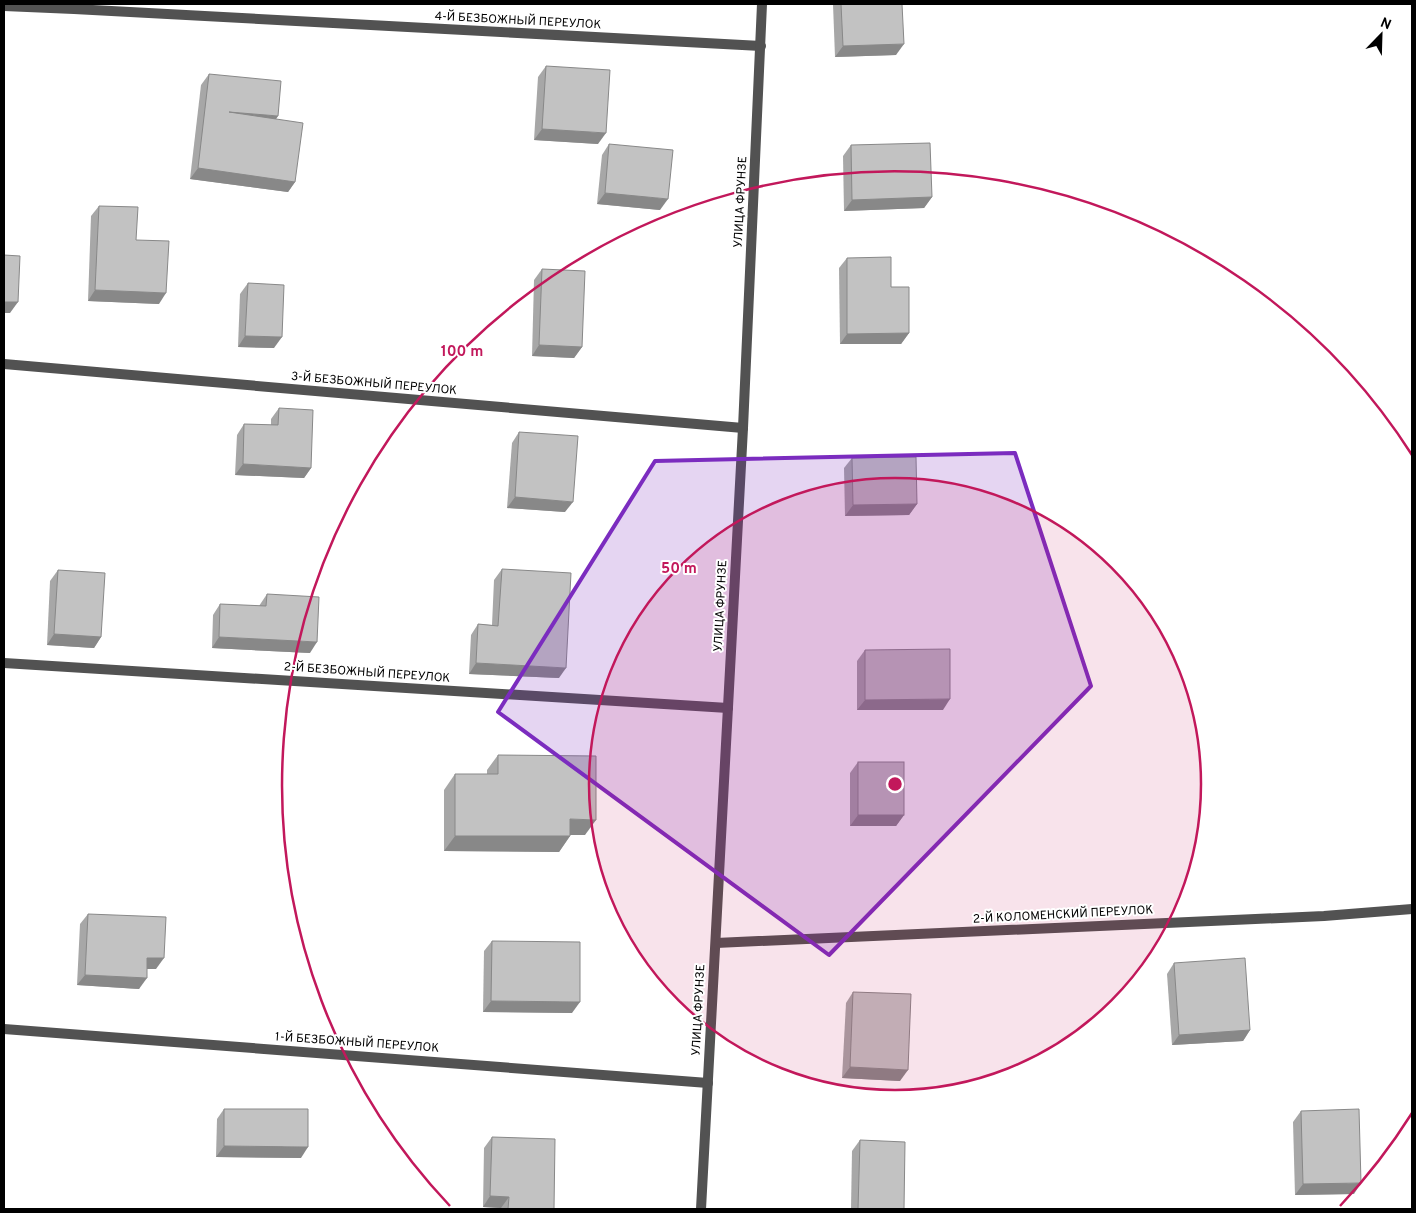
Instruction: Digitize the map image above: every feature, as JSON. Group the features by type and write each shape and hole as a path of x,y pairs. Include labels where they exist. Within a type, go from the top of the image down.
{"street":[{"name":"УЛИЦА ФРУНЗЕ","path":"701,1209 743,428 762,4"},
{"name":"4-Й БЕЗБОЖНЫЙ ПЕРЕУЛОК","path":"4,6 761,46"},
{"name":"3-Й БЕЗБОЖНЫЙ ПЕРЕУЛОК","path":"4,364 743,428"},
{"name":"2-Й БЕЗБОЖНЫЙ ПЕРЕУЛОК","path":"4,663 728,708"},
{"name":"2-Й КОЛОМЕНСКИЙ ПЕРЕУЛОК","path":"716,943 1324,916 1412,909"},
{"name":"1-Й БЕЗБОЖНЫЙ ПЕРЕУЛОК","path":"4,1029 708,1082"}],"highlighted area":[{"path":"1015,453 1091,686 829,955 498,712 655,461"}],"building":[{"path":"841,4 902,4 904,44 843,46"},
{"path":"546,66 610,70 606,133 542,129"},
{"path":"209,74 281,81 278,116 229,112 303,123 295,182 198,168"},
{"path":"930,143 932,197 852,200 851,145"},
{"path":"609,144 673,150 668,199 605,193"},
{"path":"99,206 138,207 136,240 169,241 166,293 95,290"},
{"path":"4,255 20,256 18,302 4,302"},
{"path":"891,257 891,287 909,287 909,333 847,334 847,258"},
{"path":"542,269 585,271 582,347 539,345"},
{"path":"248,283 284,285 282,337 245,336"},
{"path":"279,408 313,410 311,468 243,464 244,424 278,425"},
{"path":"519,432 578,436 573,502 515,497"},
{"path":"916,457 917,504 853,505 852,458"},
{"path":"502,569 571,573 566,668 476,663 478,624 498,626"},
{"path":"58,570 105,573 101,637 54,634"},
{"path":"267,594 319,597 317,642 219,637 220,604 266,606"},
{"path":"950,649 950,699 865,700 865,650"},
{"path":"498,755 596,756 596,820 570,819 570,836 455,836 455,774 498,774"},
{"path":"858,762 904,762 904,815 858,815"},
{"path":"88,914 166,917 164,958 147,958 147,978 85,975"},
{"path":"492,941 580,942 580,1002 491,1001"},
{"path":"1245,958 1250,1030 1179,1035 1174,963"},
{"path":"853,992 911,994 908,1070 850,1067"},
{"path":"224,1109 308,1109 308,1147 224,1146"},
{"path":"1359,1109 1361,1183 1303,1184 1301,1111"},
{"path":"492,1137 555,1139 554,1209 508,1209 509,1197 490,1196"},
{"path":"860,1140 905,1142 904,1209 858,1209"}]}
